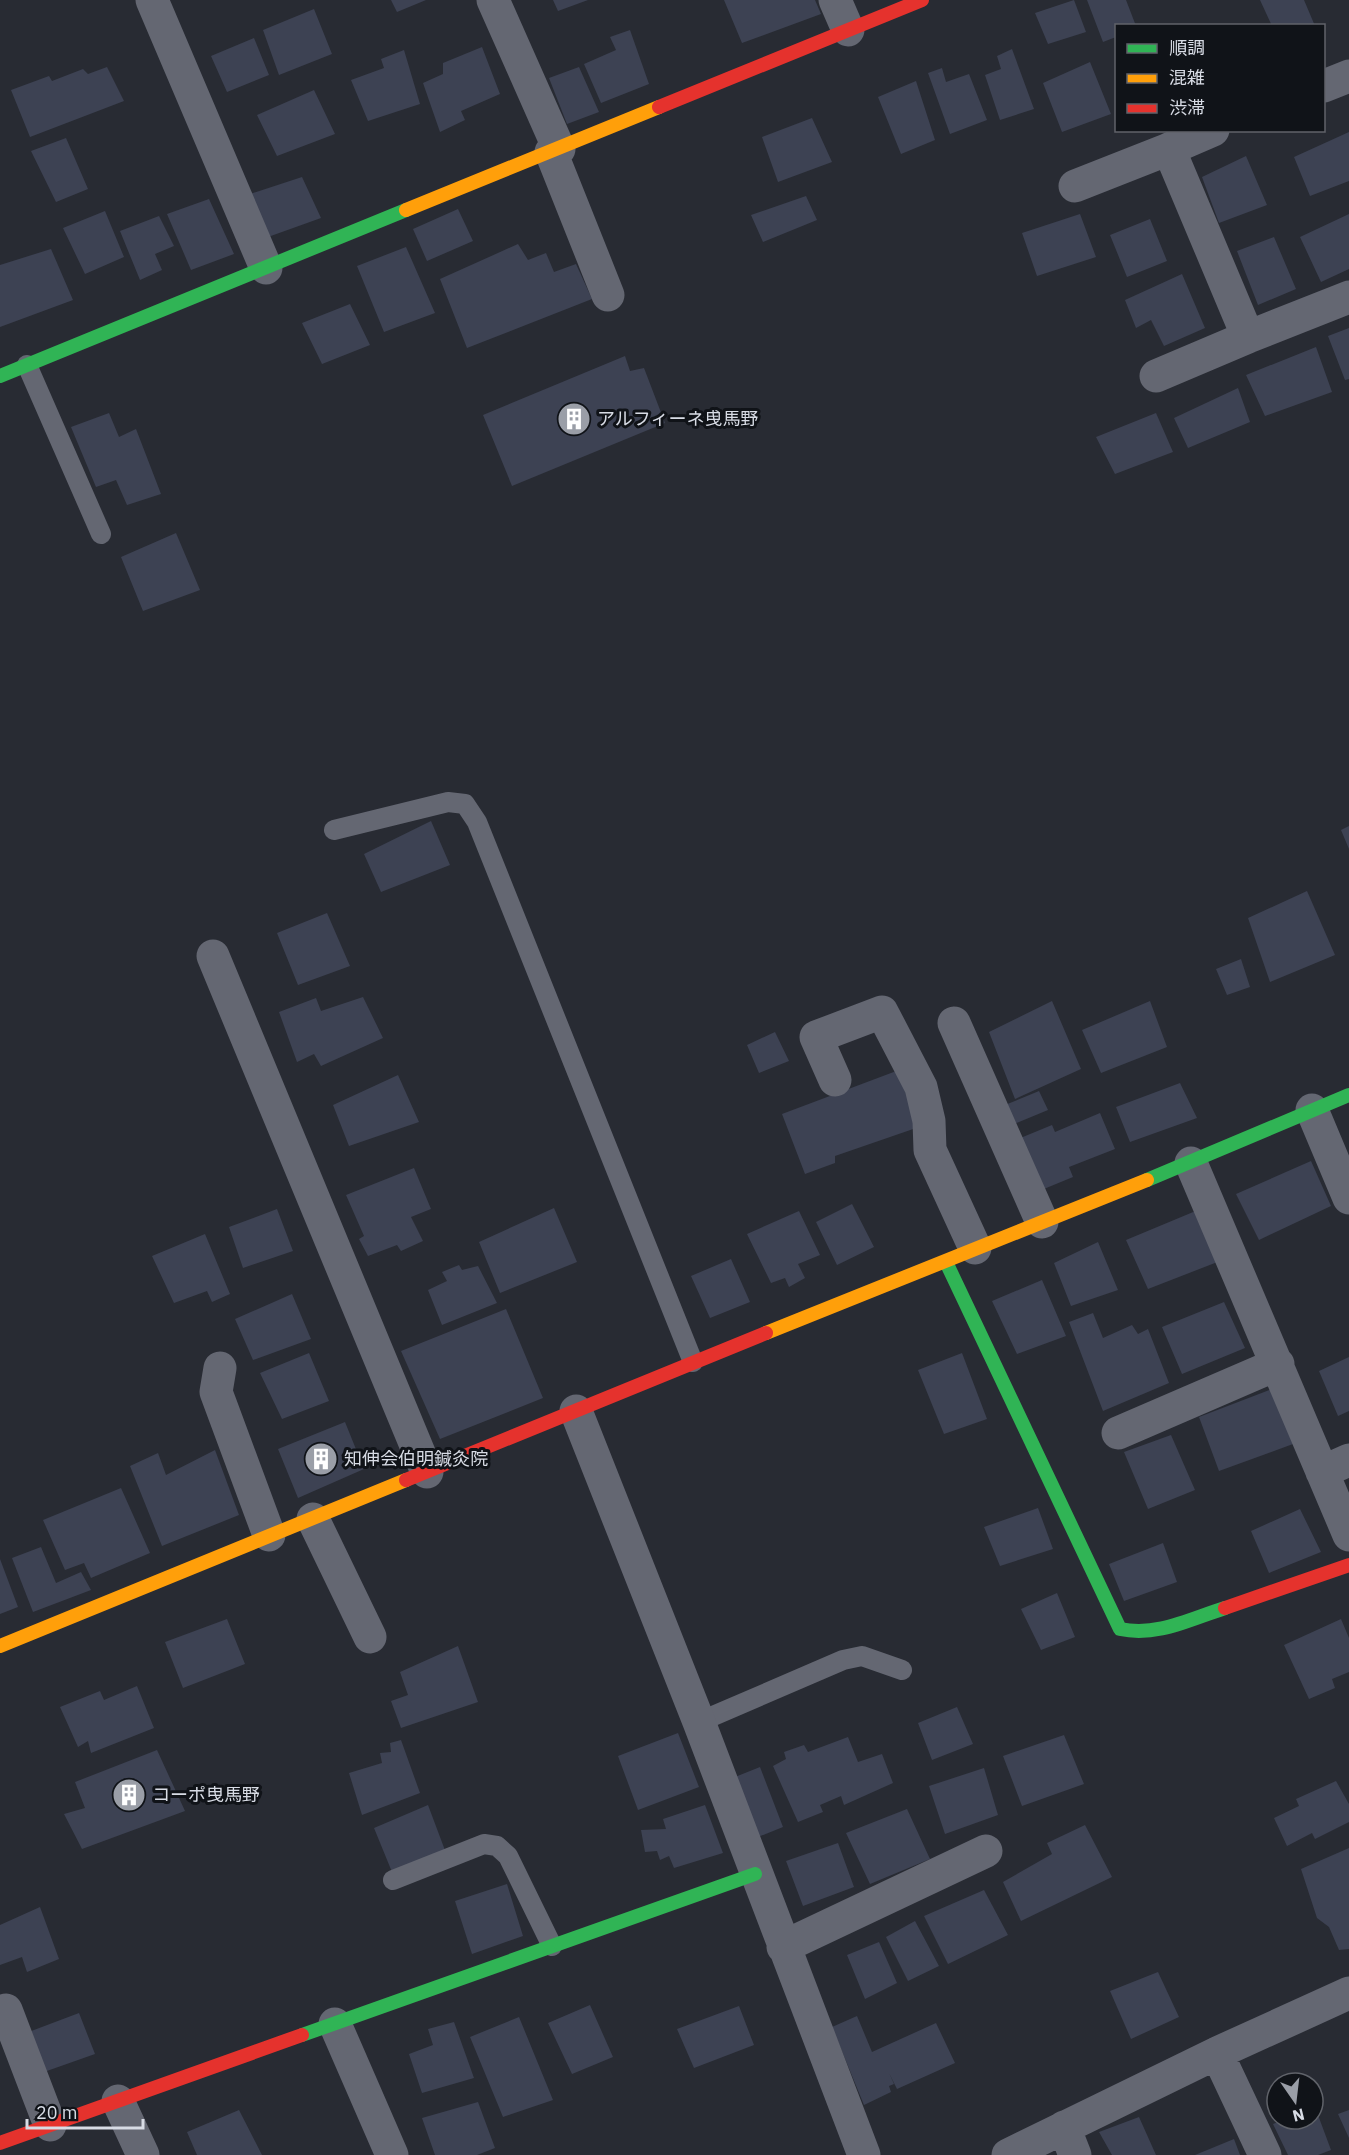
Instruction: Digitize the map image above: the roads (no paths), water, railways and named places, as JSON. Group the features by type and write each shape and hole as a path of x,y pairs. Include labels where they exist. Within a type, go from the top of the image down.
{"street":[{"path":"152,0 266,268"},
{"path":"494,0 555,151 608,295"},
{"path":"835,0 848,30"},
{"path":"0,376 922,0"},
{"path":"1325,85 1349,76"},
{"path":"1075,186 1209,132"},
{"path":"1168,148 1248,337"},
{"path":"1156,376 1349,297"},
{"path":"213,956 427,1472"},
{"path":"835,1080 816,1037 882,1012 921,1086 929,1121 930,1150 975,1248"},
{"path":"954,1023 1042,1222"},
{"path":"0,1646 693,1362 1191,1163 1349,1095"},
{"path":"1312,1110 1349,1198"},
{"path":"1191,1163 1278,1364 1336,1466 1347,1526"},
{"path":"946,1262 1120,1629 1139,1633 1159,1630 1349,1565"},
{"path":"1118,1434 1278,1364"},
{"path":"220,1368 216,1392 269,1535"},
{"path":"576,1411 699,1722 864,2155"},
{"path":"313,1519 370,1637"},
{"path":"783,1947 986,1851"},
{"path":"0,2143 755,1874"},
{"path":"1008,2155 1070,2141 1216,2052 1349,1993"},
{"path":"6,2010 50,2125"},
{"path":"335,2024 392,2155"},
{"path":"1216,2052 1265,2155"},
{"path":"118,2102 143,2155"}],"lane":[{"path":"27,365 101,534"},
{"path":"334,830 448,802 465,804 477,822 693,1362"},
{"path":"699,1722 843,1660 862,1656 902,1670"},
{"path":"393,1880 484,1844 497,1846 508,1856 552,1946"}],"place":[{"name":"アルフィーネ曵馬野","path":"574,419"},
{"name":"知伸会伯明鍼灸院","path":"321,1459"},
{"name":"コーポ曳馬野","path":"129,1795"}]}
